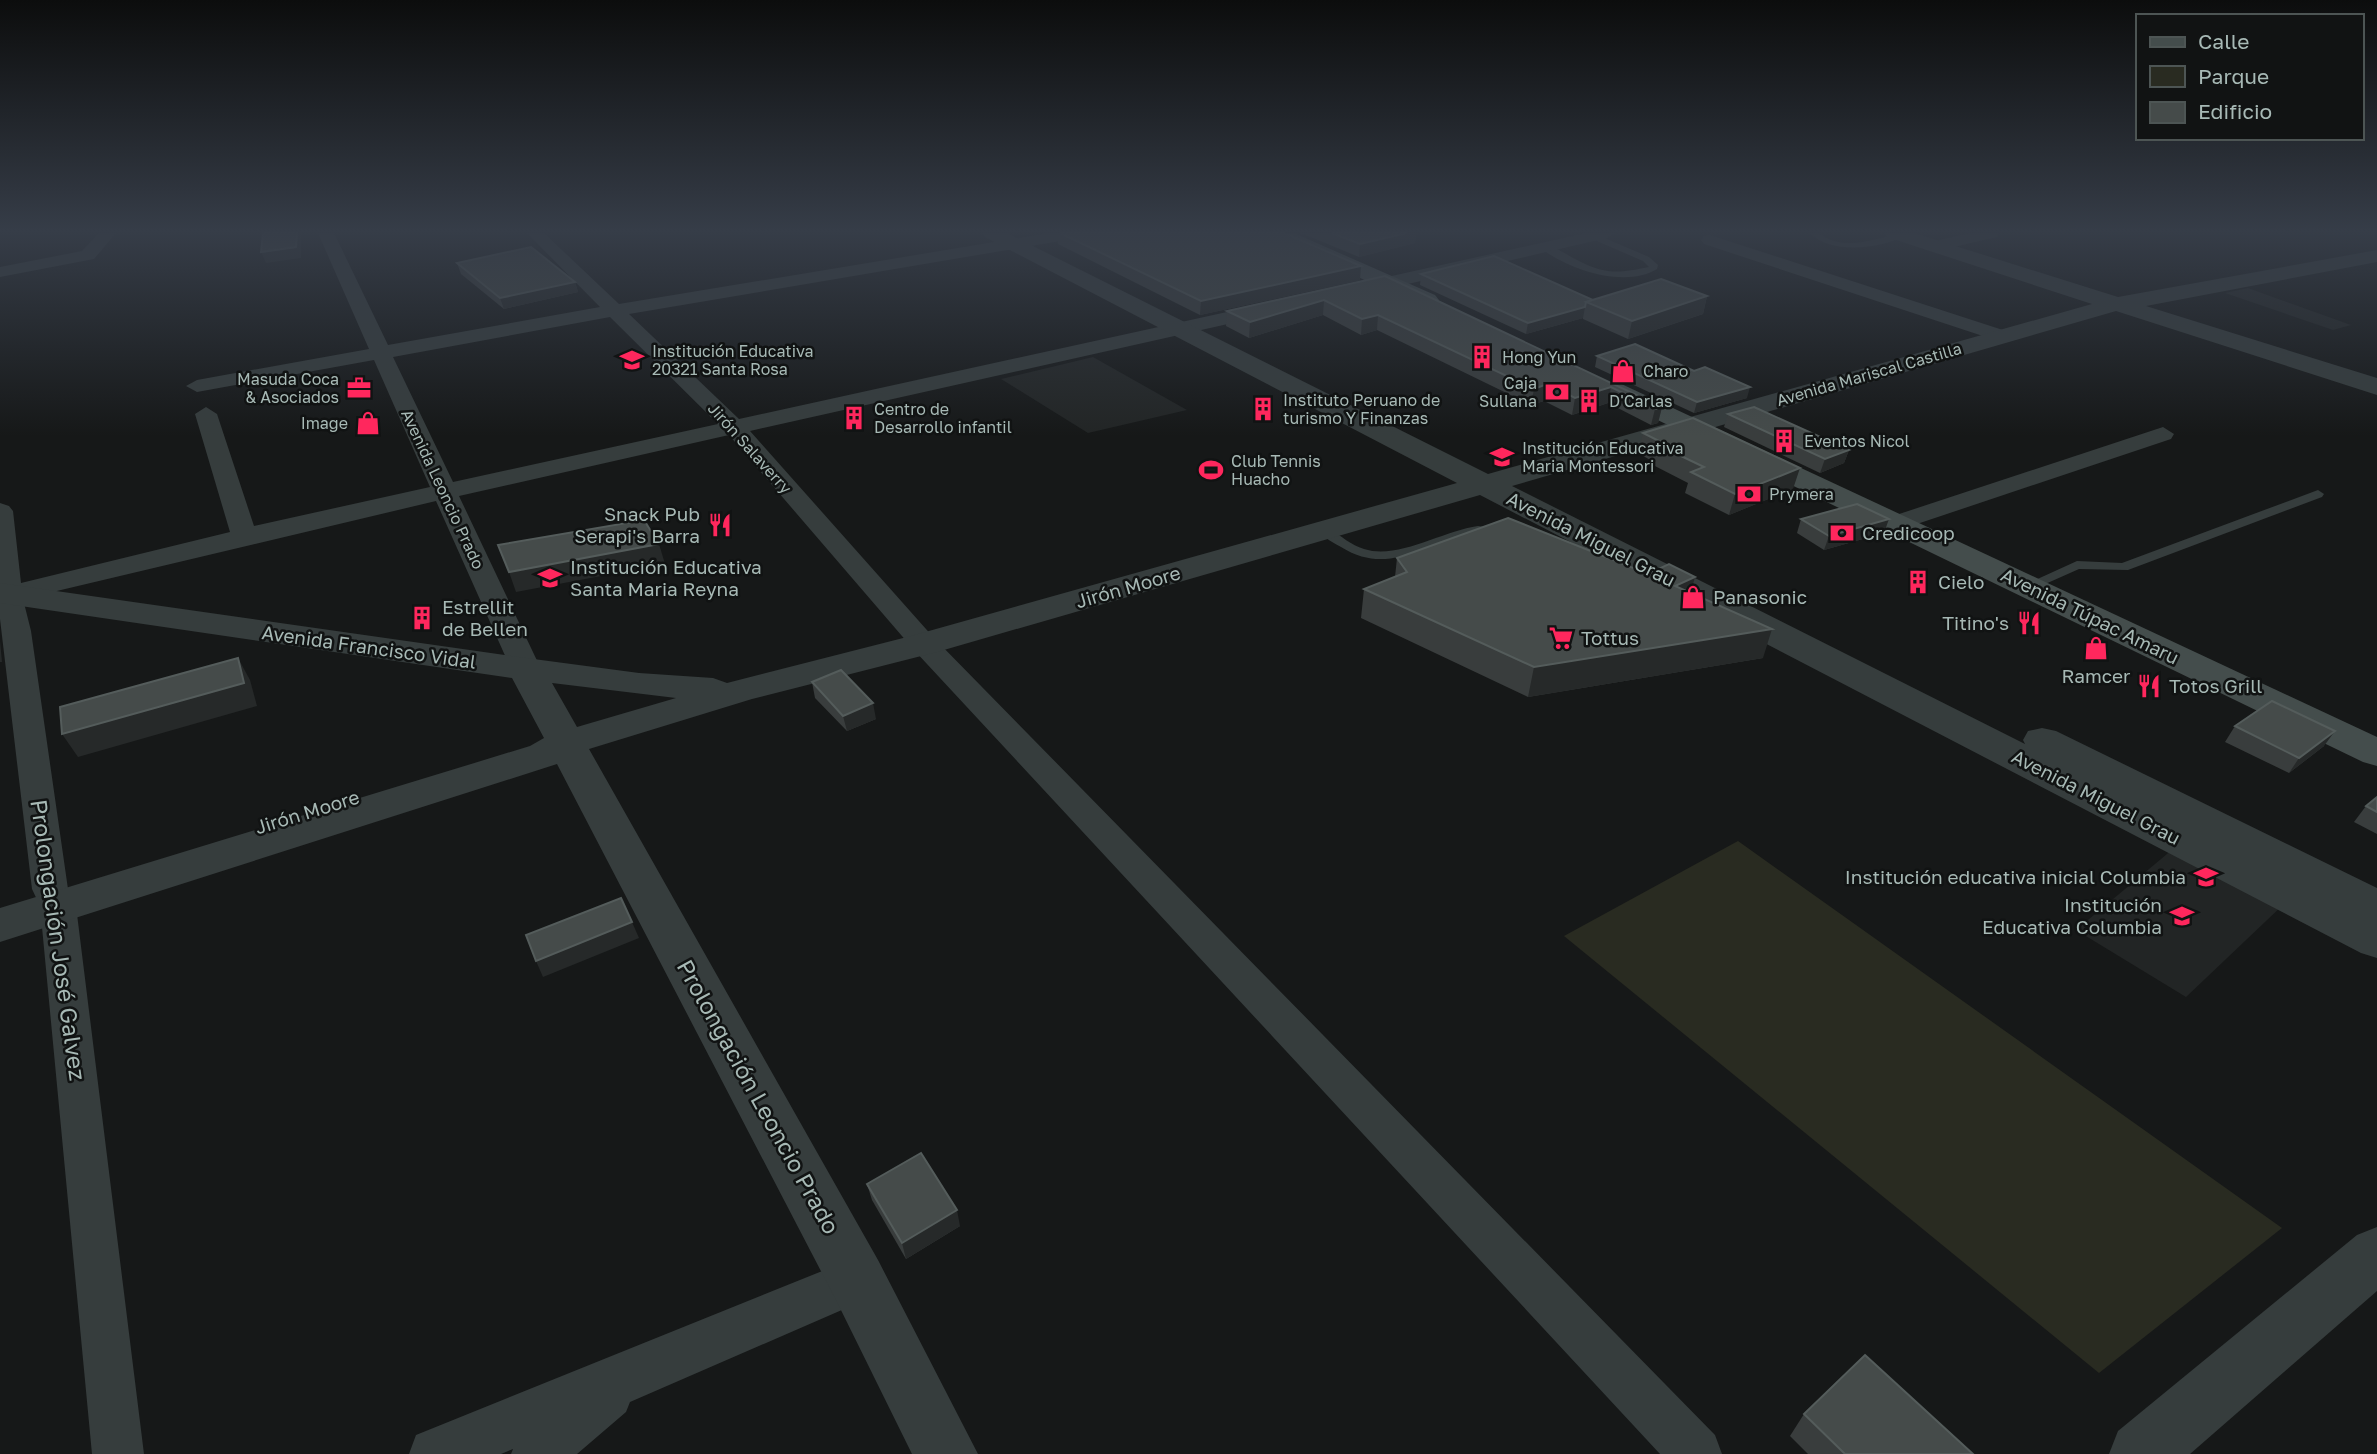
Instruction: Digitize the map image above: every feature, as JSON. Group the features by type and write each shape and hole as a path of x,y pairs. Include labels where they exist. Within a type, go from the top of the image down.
{"main road":[{"path":"1429,301 1452,312"},
{"name":"Avenida Túpac Amaru","path":"1589,377 2377,753"}],"street":[{"name":"Avenida Leoncio Prado","path":"357,301 526,669 565,743"},
{"name":"Jirón Salaverry","path":"606,301 734,427 924,644 1696,1454"},
{"path":"197,386 381,355 666,301"},
{"name":"Avenida Miguel Grau","path":"1143,301 1501,482 2377,941"},
{"path":"1895,301 2002,336"},
{"path":"2107,301 2377,387"},
{"name":"Avenida Mariscal Castilla","path":"1689,424 2134,301"},
{"path":"3,594 244,536 1284,306"},
{"path":"206,414 244,536"},
{"name":"Jirón Moore","path":"54,897 544,755 565,743 739,691 924,644 1325,532 1501,482 1689,424"},
{"path":"1896,523 2163,434"},
{"name":"Avenida Miguel Grau","path":"1501,482 2377,907"},
{"name":"Prolongación José Galvez","path":"0,511 3,594 17,631 54,897 118,1454"},
{"name":"Avenida Francisco Vidal","path":"3,594 639,684 739,691"},
{"name":"Prolongación Leoncio Prado","path":"565,743 857,1280 946,1454"},
{"path":"0,907 54,897"},
{"path":"0,925 54,897"},
{"path":"2141,1454 2377,1254"},
{"path":"435,1454 629,1377 857,1280"},
{"path":"537,1454 629,1377"}],"lane":[{"path":"2028,586 2077,565 2123,567 2318,494"},
{"path":"1325,532 1361,553 1384,556 1393,556 1473,530 1492,531 1505,537"}],"shaded area":[{"path":"2248,301 2284,301 2351,325 2333,330"},
{"path":"1093,357 1187,410 1088,433 1001,379"},
{"name":"Institución Educativa Columbia","path":"2179,844 2286,902 2186,997 2076,930"}],"green space":[{"path":"1738,841 2282,1228 2099,1373 1564,936"}],"building":[{"path":"1273,301 1321,301 1250,322 1227,311"},
{"path":"1326,301 1438,301 1662,407 1655,409 1611,387 1575,398 1547,384 1534,389 1378,315 1362,319"},
{"path":"1480,301 1590,301 1586,302 1585,307 1528,323"},
{"path":"1590,301 1692,301 1632,321 1586,302"},
{"path":"1635,344 1694,371 1705,367 1750,387 1697,402 1597,356"},
{"path":"1754,407 1849,450 1825,459 1728,414"},
{"path":"1693,418 1800,468 1735,494 1691,472 1704,467 1656,444 1661,442 1643,433"},
{"path":"1857,504 1889,519 1829,536 1801,519"},
{"name":"Tottus","path":"1508,518 1648,574 1669,564 1695,577 1675,586 1772,629 1534,667 1364,589 1407,572 1397,558"},
{"path":"644,520 659,544 509,572 498,545"},
{"path":"238,658 244,683 62,734 60,707"},
{"path":"841,670 873,703 843,716 812,682"},
{"path":"2272,701 2335,731 2299,758 2235,726"},
{"path":"2377,797 2377,812 2366,806"},
{"path":"621,898 632,922 536,961 526,935"},
{"path":"921,1153 957,1210 902,1243 867,1184"},
{"path":"1865,1355 1973,1454 1845,1454 1804,1414"}],"place":[{"name":"Hong Yun","path":"1482,357"},
{"name":"Institución Educativa 20321 Santa Rosa","path":"632,360"},
{"name":"Charo","path":"1623,371"},
{"name":"Masuda Coca & Asociados","path":"359,388"},
{"name":"Caja Sullana","path":"1557,392"},
{"name":"D'Carlas","path":"1589,401"},
{"name":"Instituto Peruano de turismo Y Finanzas","path":"1263,409"},
{"name":"Centro de Desarrollo infantil","path":"854,418"},
{"name":"Image","path":"368,423"},
{"name":"Eventos Nicol","path":"1784,441"},
{"name":"Institución Educativa Maria Montessori","path":"1502,457"},
{"name":"Club Tennis Huacho","path":"1211,470"},
{"name":"Prymera","path":"1749,494"},
{"name":"Snack Pub Serapi's Barra","path":"720,525"},
{"name":"Credicoop","path":"1842,533"},
{"name":"Institución Educativa Santa Maria Reyna","path":"550,578"},
{"name":"Cielo","path":"1918,582"},
{"name":"Panasonic","path":"1693,597"},
{"name":"Estrellit de Bellen","path":"422,618"},
{"name":"Titino's","path":"2029,623"},
{"name":"Tottus","path":"1561,638"},
{"name":"Ramcer","path":"2096,648"},
{"name":"Totos Grill","path":"2149,686"},
{"name":"Institución educativa inicial Columbia","path":"2206,877"},
{"name":"Institución Educativa Columbia","path":"2182,916"}]}
